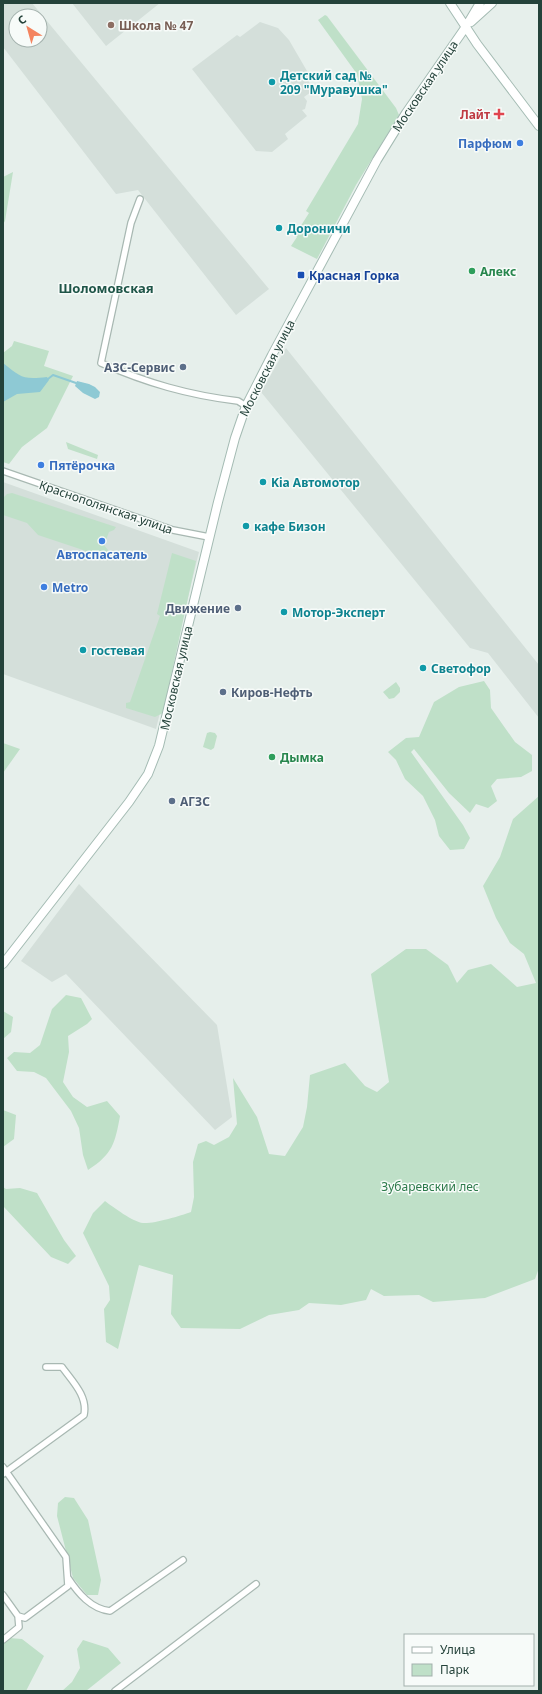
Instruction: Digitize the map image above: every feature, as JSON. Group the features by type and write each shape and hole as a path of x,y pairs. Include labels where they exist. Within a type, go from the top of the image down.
{"main road":[{"path":"450,3 465,28 539,126"},
{"name":"Московская улица","path":"3,964 125,809 148,774 159,746 209,537 235,438 246,406 377,160 406,113 465,28 480,3"},
{"name":"Московская улица","path":"465,28 492,3"}],"street":[{"path":"140,199 131,223 101,363 132,376 178,391 238,401 246,406"},
{"name":"Краснополянская улица","path":"3,471 173,530 209,537"},
{"path":"18,1616 26,1618 68,1586 66,1557 4,1471 84,1415 86,1407 81,1392 62,1366 46,1367"},
{"path":"68,1578 89,1603 101,1610 110,1611 183,1560"},
{"path":"115,1691 256,1584"},
{"path":"3,1595 18,1616 19,1627 3,1640"}],"shaded area":[{"path":"3,3 32,3 36,8 8,8 8,48 48,48 48,22 269,289 236,315 138,190 116,194 3,47"},
{"name":"Школа № 47","path":"72,3 160,3 106,46"},
{"path":"260,22 278,28 289,40 307,71 311,92 304,97 307,101 305,109 302,110 307,116 285,134 288,139 272,152 256,151 192,69 237,35 240,37"},
{"path":"286,348 539,665 539,718 488,653 470,648 261,392"},
{"path":"3,482 199,552 156,729 3,674"},
{"path":"79,884 217,1025 232,1117 215,1130 66,974 52,982 21,961"}],"green space":[{"path":"325,15 396,108 399,115 356,185 317,259 291,246 297,237 295,235 309,213 306,211 358,124 362,99 357,74 318,20"},
{"path":"13,172 5,221 3,224 3,177"},
{"path":"14,341 49,351 44,366 73,376 47,428 22,447 9,464 3,462 3,353 12,346"},
{"path":"66,442 98,455 97,459 68,449"},
{"path":"12,493 116,527 114,530 109,532 104,545 108,550 106,553 98,555 38,535 27,523 3,515 3,498 7,494"},
{"path":"172,553 196,561 163,713 155,717 126,708 126,703 130,702 160,616 157,614"},
{"path":"484,681 490,690 491,708 515,742 532,755 532,771 521,777 497,779 491,786 497,801 488,808 476,804 470,813 449,793 414,749 411,752 463,825 470,838 464,849 450,850 439,836 435,820 423,796 405,779 396,760 388,752 406,738 419,737 434,702 459,687"},
{"path":"396,682 400,688 400,692 394,698 389,699 383,692"},
{"path":"207,733 215,733 217,736 214,748 211,750 203,747"},
{"path":"3,743 20,749 3,773"},
{"name":"Зубаревский лес","path":"539,796 539,1268 535,1279 485,1298 433,1302 419,1295 384,1296 371,1289 366,1300 341,1305 309,1303 299,1310 269,1315 240,1329 181,1328 171,1314 173,1275 139,1265 118,1349 106,1342 104,1309 110,1300 109,1286 83,1233 93,1213 105,1201 129,1217 143,1223 174,1218 191,1212 194,1197 193,1162 198,1144 206,1141 214,1145 229,1137 237,1124 233,1078 257,1117 269,1154 285,1156 303,1127 307,1107 310,1075 345,1063 365,1086 377,1092 389,1082 371,974 406,949 426,949 448,965 457,983 468,970 491,964 517,987 536,983 524,954 510,943 496,918 483,886 500,857 513,819"},
{"path":"66,995 81,998 92,1019 68,1036 69,1052 63,1082 73,1097 87,1107 107,1101 120,1116 112,1147 103,1159 88,1170 83,1155 79,1128 71,1111 46,1078 34,1072 17,1071 7,1058 14,1052 30,1053 40,1045 52,1009"},
{"path":"3,1011 13,1017 11,1032 3,1039"},
{"path":"3,1110 16,1115 14,1139 3,1147"},
{"path":"3,1187 6,1189 20,1188 37,1193 64,1240 76,1256 68,1264 51,1257 3,1206"},
{"path":"65,1497 74,1498 88,1520 101,1580 98,1595 87,1595 73,1578 57,1516 58,1503"},
{"path":"3,1639 22,1639 44,1656 26,1691 3,1691"},
{"path":"83,1640 108,1648 121,1663 86,1691 62,1691 72,1682 80,1668 77,1649"}],"water":[{"path":"3,363 14,372 27,378 47,377 49,380 40,392 17,394 3,402"},
{"path":"77,381 95,387 100,392 99,397 95,399 83,393 75,386"}],"waterway":[{"path":"48,379 53,375 76,383"}],"place":[{"name":"Школа № 47","path":"111,25"},
{"name":"Детский сад № 209 \"Муравушка\"","path":"272,82"},
{"name":"Лайт","path":"499,114"},
{"name":"Парфюм","path":"520,143"},
{"name":"Дороничи","path":"279,228"},
{"name":"Алекс","path":"472,271"},
{"name":"Красная Горка","path":"301,275"},
{"name":"АЗС-Сервис","path":"183,367"},
{"name":"Пятёрочка","path":"41,465"},
{"name":"Kia Автомотор","path":"263,482"},
{"name":"кафе Бизон","path":"246,526"},
{"name":"Автоспасатель","path":"102,541"},
{"name":"Metro","path":"44,587"},
{"name":"Движение","path":"238,608"},
{"name":"Мотор-Эксперт","path":"284,612"},
{"name":"гостевая","path":"83,650"},
{"name":"Светофор","path":"423,668"},
{"name":"Киров-Нефть","path":"223,692"},
{"name":"Дымка","path":"272,757"},
{"name":"АГЗС","path":"172,801"}],"district":[{"name":"Шоломовская","path":"106,288"}]}
